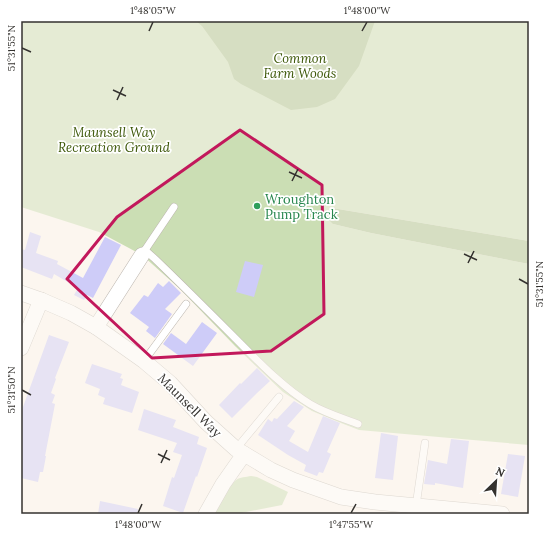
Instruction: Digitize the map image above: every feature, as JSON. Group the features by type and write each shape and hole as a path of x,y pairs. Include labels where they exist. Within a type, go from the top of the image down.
{"street":[{"path":"96,327 143,253"},
{"name":"Maunsell Way","path":"21,293 42,300 71,313 96,327 144,361 170,383 206,422 240,452 271,470 341,497 502,514"},
{"path":"21,348 42,300"},
{"path":"206,514 240,452"}],"lane":[{"path":"174,207 143,253 155,259 241,345 297,396 333,415 358,424"},
{"path":"144,361 186,304"},
{"path":"240,452 279,397"},
{"path":"416,506 425,443"}],"highlighted area":[{"path":"240,130 322,185 324,314 271,351 152,358 67,279 117,217"}],"green space":[{"name":"Maunsell Way Recreation Ground","path":"23,21 529,21 529,241 332,208 333,224 371,233 529,264 529,445 359,430 312,411 283,392 235,346 180,289 142,255 99,232 21,207 21,24"},
{"name":"Common Farm Woods","path":"196,21 375,21 359,66 335,99 317,107 291,110 234,79 228,62 202,26"},
{"path":"332,208 529,241 529,264 371,233 333,224 327,218 327,213"},
{"path":"251,476 257,477 288,492 282,505 236,514 210,514 226,491 236,480"}],"building":[{"path":"30,232 41,236 36,253 58,261 57,264 83,278 105,237 121,245 93,298 87,295 84,300 74,295 78,288 54,274 52,279 21,267 21,249 25,250"},
{"path":"245,261 263,265 254,297 236,292"},
{"path":"169,281 181,293 165,309 172,314 155,338 146,331 149,327 130,313 144,295 148,297 158,283 163,287"},
{"path":"202,322 217,333 193,366 163,344 171,333 186,344"},
{"path":"49,335 69,342 55,378 56,379 51,393 55,395 52,403 55,404 43,472 40,472 38,482 21,478 21,416"},
{"path":"92,364 122,374 120,378 123,379 121,385 139,392 132,413 103,404 105,398 98,395 100,389 85,383"},
{"path":"257,368 270,381 232,418 219,405"},
{"path":"294,401 304,407 287,426 295,431 289,441 308,452 323,416 340,423 327,452 331,454 323,473 319,472 317,476 304,471 306,465 258,435 268,419 272,422 274,418 277,419"},
{"path":"144,409 176,420 173,427 199,437 197,444 207,448 183,513 163,506 172,477 174,478 182,455 173,452 177,443 138,430"},
{"path":"381,433 398,436 393,480 375,478"},
{"path":"451,439 469,441 463,488 435,483 435,485 424,484 428,460 447,464"},
{"path":"508,454 525,456 518,497 501,494"},
{"path":"100,501 138,509 137,514 98,514"}],"place":[{"name":"Wroughton Pump Track","path":"257,206"}]}
